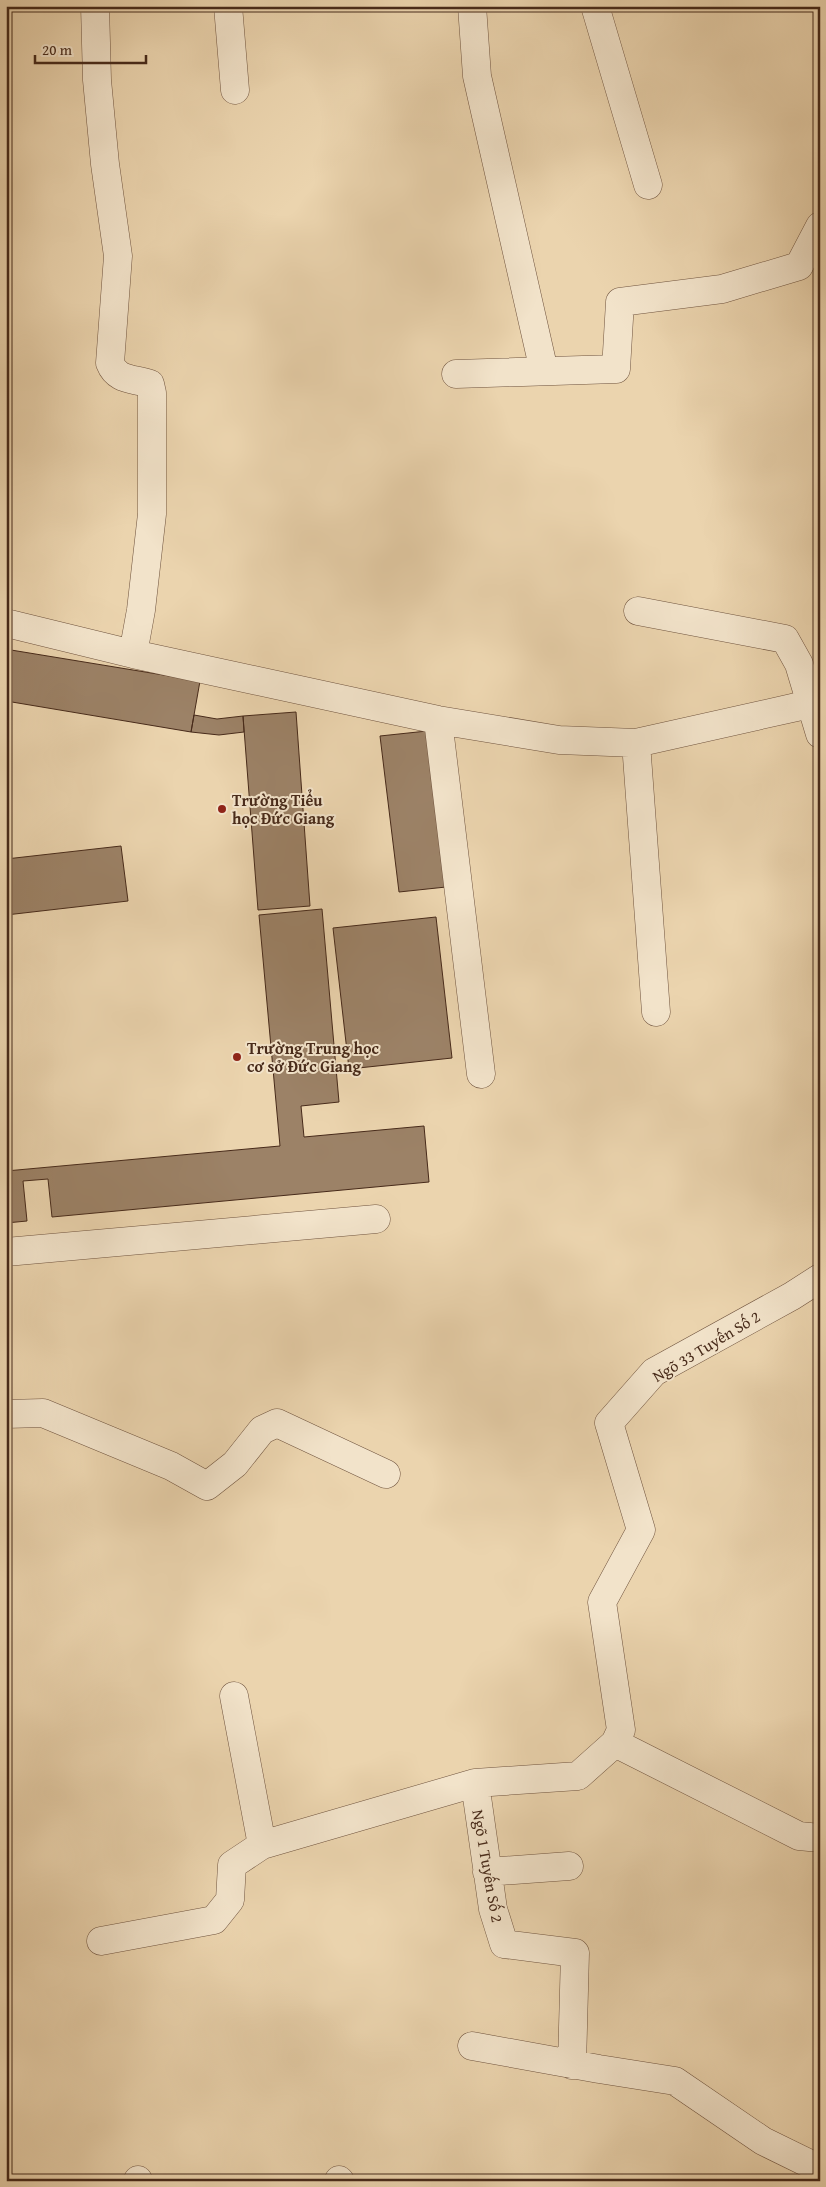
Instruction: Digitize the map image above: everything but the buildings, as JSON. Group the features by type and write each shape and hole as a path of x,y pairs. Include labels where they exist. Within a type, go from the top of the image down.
{"street":[{"path":"95,6 105,164 118,256 110,362 113,371 119,376 150,384 152,393 152,514 134,654"},
{"path":"228,6 235,90"},
{"path":"472,6 477,76 544,371"},
{"path":"596,6 648,185"},
{"path":"456,374 616,369 620,302 722,289 799,266 820,226"},
{"path":"638,611 785,639 799,664 820,734"},
{"path":"6,623 134,654 438,720 559,740 636,743 810,704"},
{"path":"438,720 481,1074"},
{"path":"636,743 656,1012"},
{"path":"6,1252 376,1219"},
{"name":"Ngõ 33 Tuyến Số 2","path":"615,1743 621,1730 602,1602 641,1530 609,1423 654,1372 792,1296 820,1278"},
{"path":"6,1414 44,1413 171,1466 207,1486 235,1464 262,1430 277,1424 386,1474"},
{"path":"234,1696 262,1846"},
{"path":"101,1941 214,1920 230,1900 232,1865 262,1846 475,1783 578,1776 615,1743 799,1836 820,1838"},
{"name":"Ngõ 1 Tuyến Số 2","path":"475,1783 493,1909 504,1944 575,1952 572,2065"},
{"path":"487,1872 569,1866"},
{"path":"472,2046 572,2065 675,2081 762,2141 820,2169"}],"place":[{"name":"Trường Tiểu học Đức Giang","path":"222,809"},
{"name":"Trường Trung học cơ sở Đức Giang","path":"237,1057"}]}
